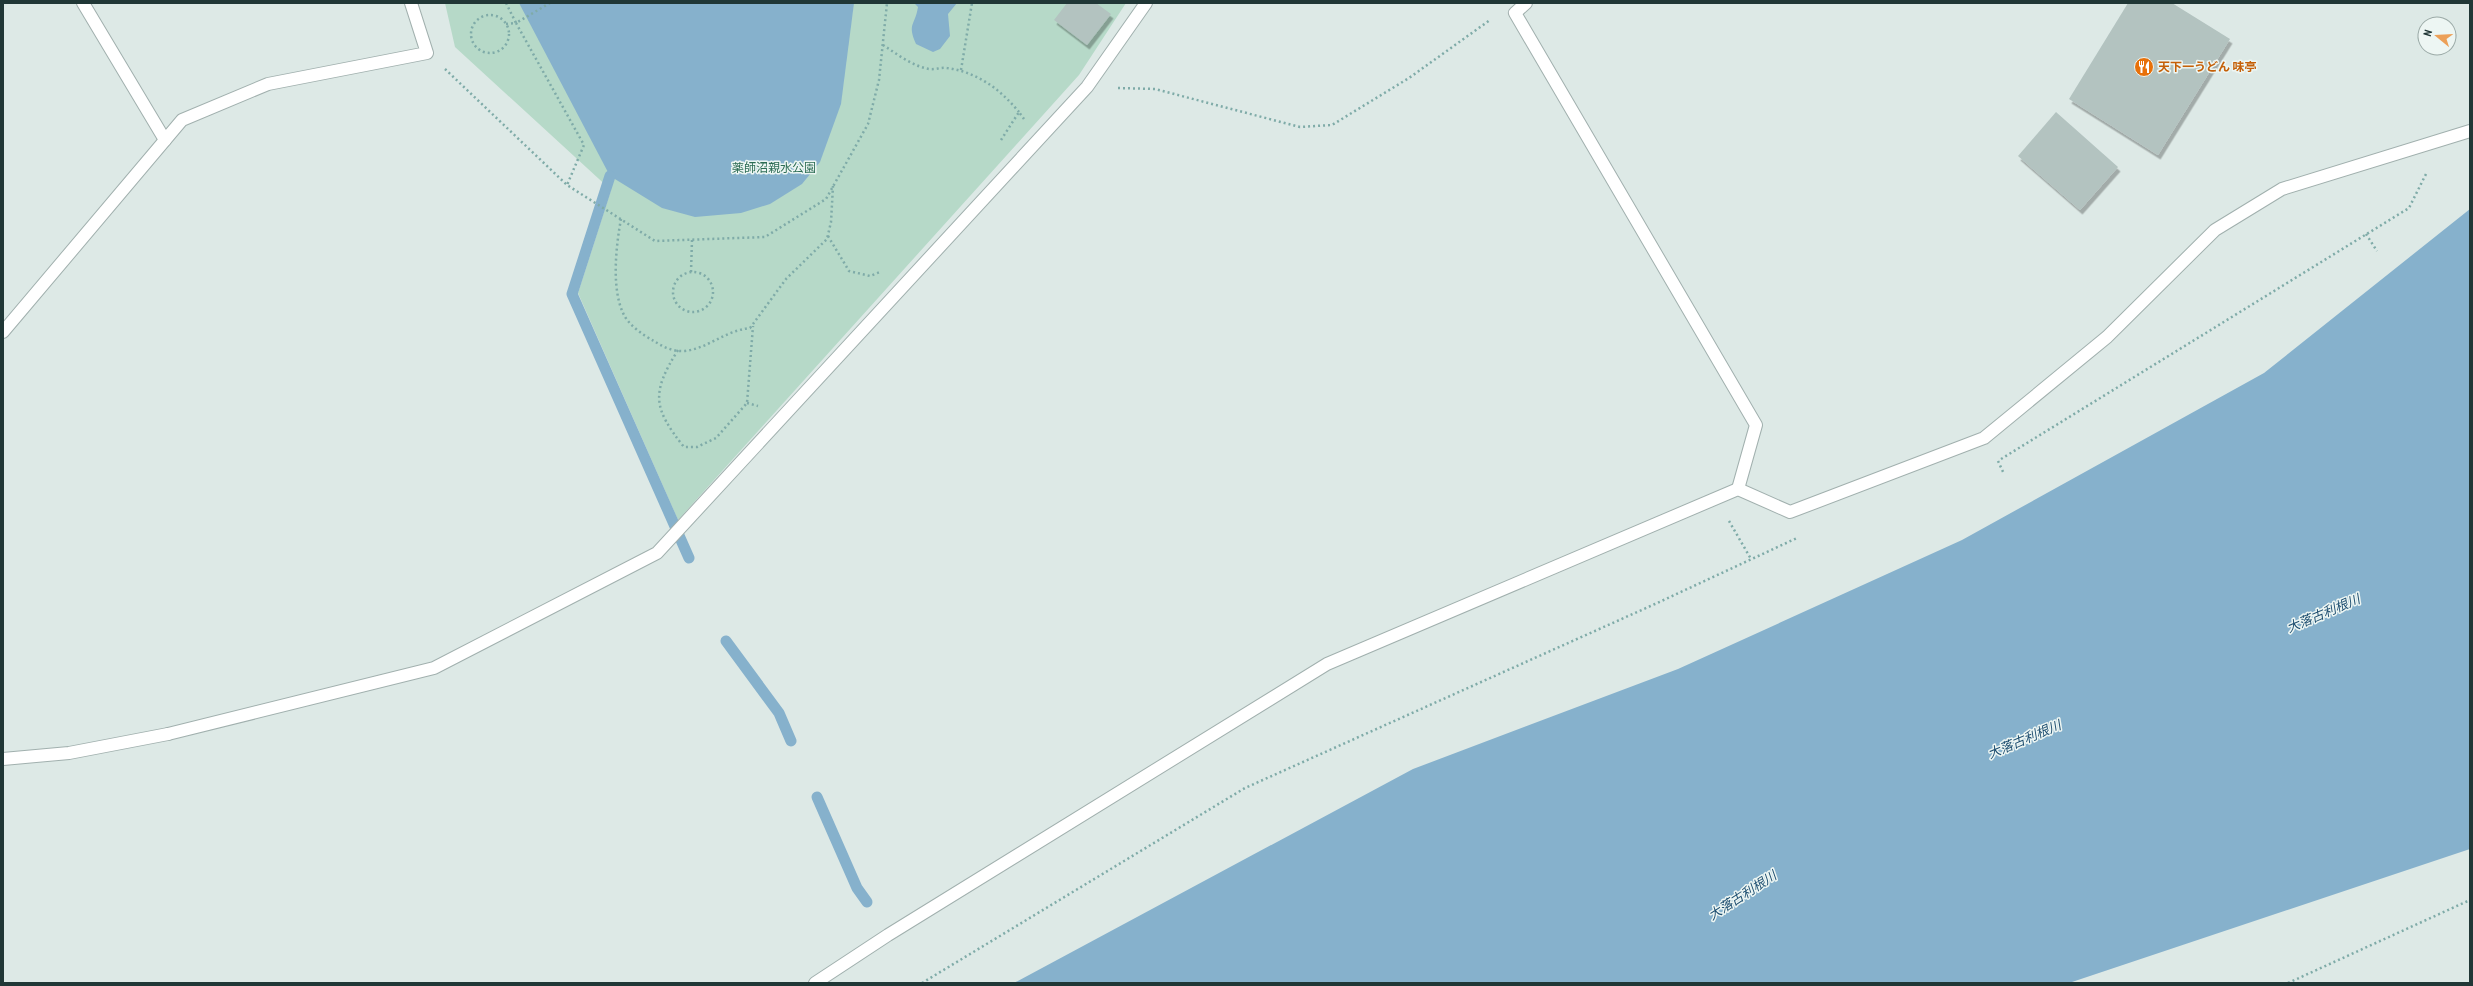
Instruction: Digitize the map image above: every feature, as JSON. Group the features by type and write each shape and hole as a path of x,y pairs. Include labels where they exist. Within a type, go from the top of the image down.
{"street":[{"path":"83,3 165,140"},
{"path":"3,332 182,120 268,84 427,53 411,3"},
{"path":"3,759 69,753 168,734 434,668 660,550 1088,87 1146,3"},
{"path":"1526,3 1515,13 1756,425 1738,489"},
{"path":"815,983 888,935 1327,664 1738,489 1790,512 1984,438 2107,337 2215,230 2282,189 2470,131"}],"path":[{"path":"506,3 584,145 567,184"},
{"path":"506,24 509,37 504,48 492,54 486,54 475,48 470,36 471,29 478,19 484,15 496,16 506,24 516,23 550,3"},
{"path":"427,53 567,184 655,240 765,237 826,199 868,124 879,80 887,3"},
{"path":"961,70 972,3"},
{"path":"1088,87 1155,89 1300,127 1332,125 1409,78 1491,20 1515,13"},
{"path":"883,45 905,60 930,69 945,67 973,73 990,84 1018,112"},
{"path":"1990,464 1998,462 2409,208 2429,168"},
{"path":"621,219 616,242 616,278 624,316 647,338 666,348 678,350 695,348 734,330 750,328 786,279 827,239 831,222 833,186"},
{"path":"2366,234 2377,251"},
{"path":"828,236 849,271 870,276 883,271"},
{"path":"691,272 692,240"},
{"path":"691,272 703,274 712,284 713,291 709,303 698,311 693,312 680,307 676,302 673,289 679,278 691,272"},
{"path":"678,350 665,370 658,399 664,420 684,447 697,447 716,438 747,403 753,324"},
{"path":"1998,462 2004,474"},
{"path":"1716,498 1751,559"},
{"path":"922,983 1245,788 1804,535"},
{"path":"2288,983 2470,900"}],"green space":[{"name":"薬師沼親水公園","path":"445,3 1126,3 1079,75 678,520 578,293 611,190 455,47"}],"water":[{"path":"519,3 854,3 841,104 820,162 802,184 770,204 741,213 695,217 662,208 610,176"},
{"path":"914,3 957,3 948,14 950,36 940,49 933,52 916,44 913,37 912,25 918,7"},
{"name":"大落古利根川","path":"2470,209 2470,849 2069,983 1014,983 1413,769 1678,669 1962,540 2264,373"}],"building":[{"path":"1067,3 1096,3 1111,14 1087,45 1054,20"},
{"path":"2128,3 2172,3 2230,39 2158,155 2069,99"},
{"path":"2056,112 2118,167 2080,210 2018,156"}],"waterway":[{"path":"610,176 572,294 689,558"},
{"path":"726,641 779,713 791,741"},
{"path":"817,797 857,888 867,902"}],"place":[{"name":"天下一うどん 味亭","path":"2144,67"}]}
